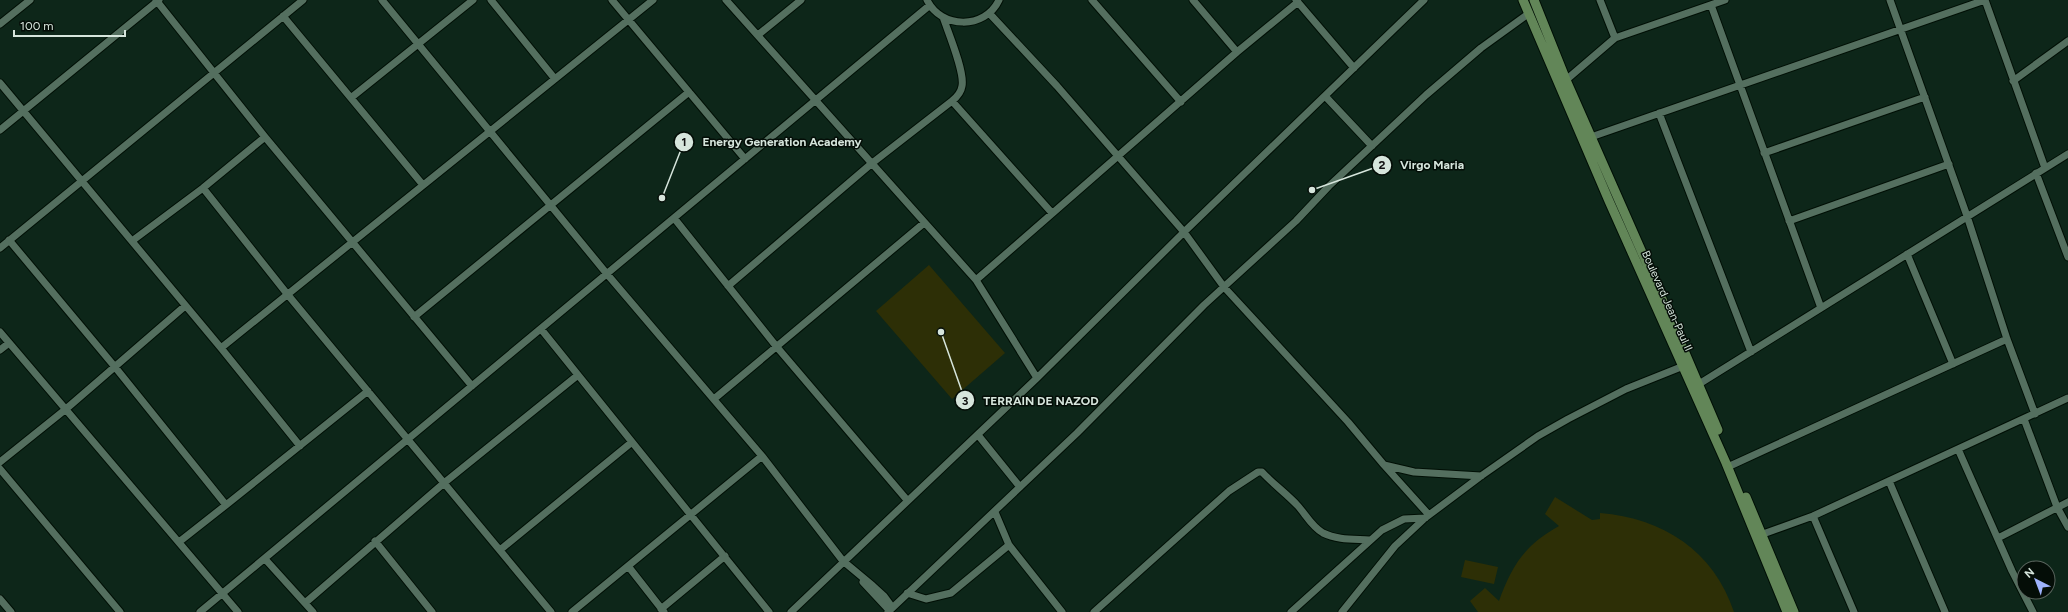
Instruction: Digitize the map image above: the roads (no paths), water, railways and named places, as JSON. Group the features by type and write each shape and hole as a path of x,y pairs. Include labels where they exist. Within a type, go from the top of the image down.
{"main road":[{"name":"Boulevard Jean-Paul II","path":"1523,0 1686,365 1699,384 1763,534 1794,612"},
{"name":"Boulevard Jean-Paul II","path":"1534,0 1787,612"}],"street":[{"path":"0,24 30,0"},
{"path":"0,130 157,0 265,137 472,386"},
{"path":"0,248 302,0"},
{"path":"382,0 607,274 762,456 843,561 873,586 890,610 995,512 1224,287 1296,221 1372,146 1452,72 1481,48 1528,14"},
{"path":"352,97 473,0"},
{"path":"491,0 555,79"},
{"path":"612,0 745,159"},
{"path":"221,348 653,0"},
{"path":"726,0 976,280 1037,378"},
{"path":"758,35 801,0"},
{"path":"200,612 745,159 928,3 943,17 954,22 967,23 990,13 999,0"},
{"path":"1092,0 1181,102"},
{"path":"1193,0 1237,52"},
{"path":"791,612 907,500 1037,378 1184,232 1354,68 1416,3 1424,0"},
{"path":"1600,0 1615,38"},
{"path":"1566,80 1615,38 1724,0"},
{"path":"1890,0 1967,216 2007,339 2035,414"},
{"path":"1591,137 1984,0 2045,168"},
{"path":"976,280 1297,1 1354,68"},
{"path":"1711,5 1821,308"},
{"path":"990,13 1057,86 1184,232 1224,287 1348,422 1427,516"},
{"path":"283,16 352,97 423,185"},
{"path":"728,286 872,164 959,94 963,85 961,72 943,17"},
{"path":"2014,81 2068,41"},
{"path":"0,83 221,348 300,446"},
{"path":"414,317 550,204 689,92"},
{"path":"1325,96 1372,146"},
{"path":"1764,153 1925,97"},
{"path":"952,101 1052,213"},
{"path":"1659,113 1751,352"},
{"path":"132,241 203,188 265,137"},
{"path":"1699,384 2068,154"},
{"path":"1789,221 1949,164"},
{"path":"2036,173 2068,257"},
{"path":"203,188 288,295 551,612"},
{"path":"674,218 776,346 907,500"},
{"path":"714,399 924,223"},
{"path":"9,240 115,367 226,505"},
{"path":"1906,254 1953,364"},
{"path":"0,462 66,409 185,306"},
{"path":"541,329 770,612"},
{"path":"0,332 238,612"},
{"path":"1732,464 2007,339"},
{"path":"0,350 9,343"},
{"path":"1342,612 1395,546 1427,516 1481,476 1538,436 1568,419 1626,389 1686,365"},
{"path":"305,603 444,483 578,375"},
{"path":"179,542 368,391"},
{"path":"1763,534 1813,516 2068,398"},
{"path":"2024,419 2058,507 2068,527"},
{"path":"978,435 1020,487"},
{"path":"500,550 632,442"},
{"path":"1958,449 2033,612"},
{"path":"572,612 762,456"},
{"path":"1384,465 1414,472 1481,476"},
{"path":"0,469 120,612"},
{"path":"1094,612 1229,490 1258,472 1262,472 1275,484 1299,507 1317,529 1324,534 1343,539 1369,540"},
{"path":"1888,481 1945,612"},
{"path":"1998,538 2068,502"},
{"path":"995,512 1009,545 1062,612"},
{"path":"1291,612 1369,540 1382,530 1404,519 1427,516"},
{"path":"1813,516 1854,612"},
{"path":"375,542 432,612"},
{"path":"907,593 926,599 951,593 1009,545"},
{"path":"628,566 662,610 725,556"},
{"path":"265,559 313,612"},
{"path":"0,599 11,612"}],"place":[{"name":"Virgo Maria","path":"1312,190"},
{"name":"Energy Generation Academy","path":"662,198"},
{"name":"TERRAIN DE NAZOD","path":"941,332"}]}
